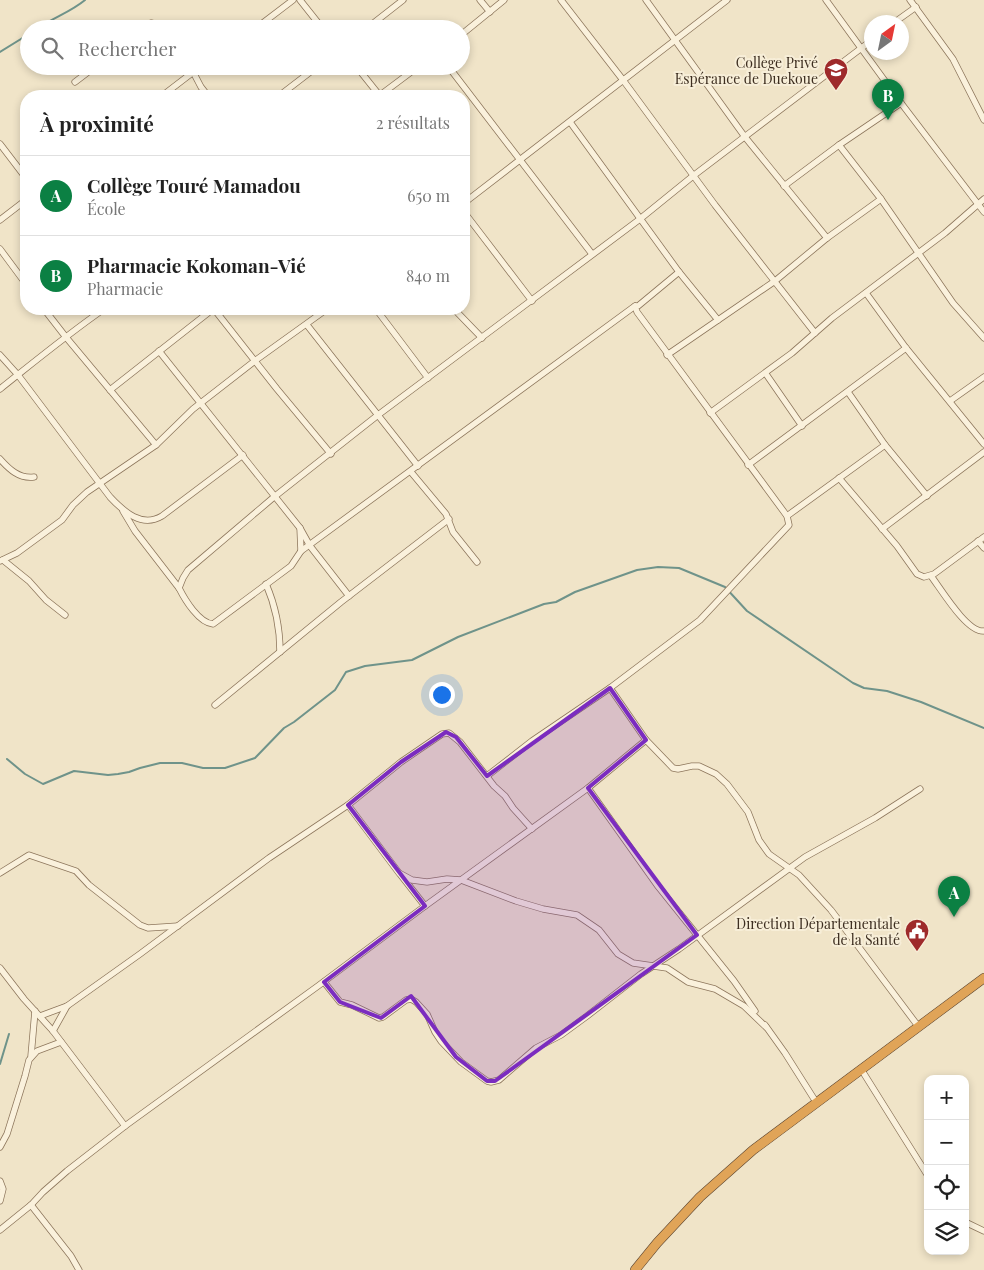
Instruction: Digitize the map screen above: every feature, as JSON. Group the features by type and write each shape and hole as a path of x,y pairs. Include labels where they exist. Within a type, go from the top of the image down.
{"highway":[{"path":"635,1270 657,1242 700,1197 753,1150 984,978"}],"street":[{"path":"266,20 293,0"},
{"path":"300,0 316,20"},
{"path":"377,20 403,0"},
{"path":"480,0 490,12"},
{"path":"470,28 504,0"},
{"path":"561,0 623,80 693,176 815,333"},
{"path":"646,0 745,137 827,238"},
{"path":"470,198 727,0"},
{"path":"826,0 984,212"},
{"path":"910,0 953,59 984,120"},
{"path":"905,15 916,7"},
{"path":"180,588 188,570 274,497 331,454 378,415 640,219 693,176 862,48"},
{"path":"75,82 84,75"},
{"path":"169,90 185,75"},
{"path":"195,75 203,90"},
{"path":"287,90 306,75"},
{"path":"363,75 375,90"},
{"path":"388,90 407,75"},
{"path":"455,75 467,90"},
{"path":"470,94 592,254"},
{"path":"784,186 839,144 901,103"},
{"path":"570,122 679,272 718,320"},
{"path":"0,144 20,170"},
{"path":"839,144 881,199 918,254 963,315 984,338"},
{"path":"667,355 775,280 827,238 881,199"},
{"path":"710,413 766,374 815,333 918,254 984,199"},
{"path":"0,220 20,205"},
{"path":"470,220 532,300"},
{"path":"0,249 20,276"},
{"path":"0,355 18,375 98,483 123,510 135,531 180,588 200,617 207,624 213,624 290,566 301,552 635,306 638,306 679,272"},
{"path":"866,293 906,348 984,444"},
{"path":"487,776 532,741 610,688 700,620 786,530 790,523 639,316 635,306"},
{"path":"49,315 156,445"},
{"path":"0,389 65,336 95,315"},
{"path":"110,390 205,315"},
{"path":"218,315 331,454"},
{"path":"65,615 46,600 29,581 2,561 17,553 62,520 78,499 98,483 156,445 200,403 320,315"},
{"path":"381,315 428,378"},
{"path":"460,315 482,338"},
{"path":"307,324 418,466"},
{"path":"748,465 906,348"},
{"path":"159,351 300,528 310,546 349,596"},
{"path":"766,374 802,426"},
{"path":"950,402 984,377"},
{"path":"848,392 885,445 926,496"},
{"path":"786,516 885,445"},
{"path":"882,529 984,452"},
{"path":"123,510 140,519 152,521 243,455"},
{"path":"0,459 13,472 29,478 34,477"},
{"path":"410,472 449,519 450,528 477,562"},
{"path":"839,478 917,574 924,577 931,576 981,539 984,548"},
{"path":"215,705 349,596 449,519"},
{"path":"300,528 301,552"},
{"path":"931,576 964,620 977,631 984,631"},
{"path":"266,584 275,606 280,632 280,652"},
{"path":"610,688 646,740 673,768 699,766 716,774 727,784 746,807 760,840 769,854 799,875 831,910 918,1026"},
{"path":"37,1013 67,1006 269,858 348,805 400,762 446,732 453,735 460,742 494,786 505,796 532,829"},
{"path":"0,1230 31,1205 55,1182 125,1126 588,788 646,740"},
{"path":"588,788 656,885 734,981 785,1053 816,1102"},
{"path":"324,982 340,1002 359,1007 379,1018 406,1000 413,1000 427,1014 435,1032 456,1057 480,1076 492,1082 504,1077 515,1065 536,1048 568,1030 653,966 790,868 824,845 875,818 920,789"},
{"path":"348,805 424,906"},
{"path":"0,873 29,855 76,871 89,885 140,926 148,928 178,926"},
{"path":"399,872 412,880 427,882 447,879 461,880 516,901 544,909 577,915 599,930 616,952 625,959 638,965 668,968 688,982 719,991 744,1006 766,1027"},
{"path":"0,968 54,1031 125,1126"},
{"path":"54,1031 67,1006"},
{"path":"0,1147 7,1134 31,1056 37,1013"},
{"path":"31,1056 37,1051 61,1042"},
{"path":"861,1069 924,1170"},
{"path":"0,1181 4,1189 0,1201"},
{"path":"31,1205 71,1256 77,1269"},
{"path":"969,1224 984,1231"}],"highlighted area":[{"path":"610,688 646,740 588,788 697,935 495,1081 487,1081 456,1057 411,996 381,1018 340,1002 324,982 425,906 348,805 401,762 446,732 456,737 487,776"}],"waterway":[{"path":"53,20 85,0"},
{"path":"0,52 20,40"},
{"path":"7,759 25,774 43,784 74,771 108,775 129,772 160,763 182,763 203,768 225,768 255,758 284,728 335,690 346,672 365,666 412,660 458,637 544,604 556,602 575,592 637,570 658,567 679,568 725,587 747,611 853,683 864,688 887,691 921,702 984,728"},
{"path":"0,1064 9,1034"}],"place":[{"name":"Collège Privé Espérance de Duekoue","path":"836,91"},
{"name":"Pharmacie Kokoman-Vié","path":"888,120"},
{"name":"Collège Touré Mamadou","path":"954,917"},
{"name":"Direction Départementale de la Santé","path":"917,952"}]}
